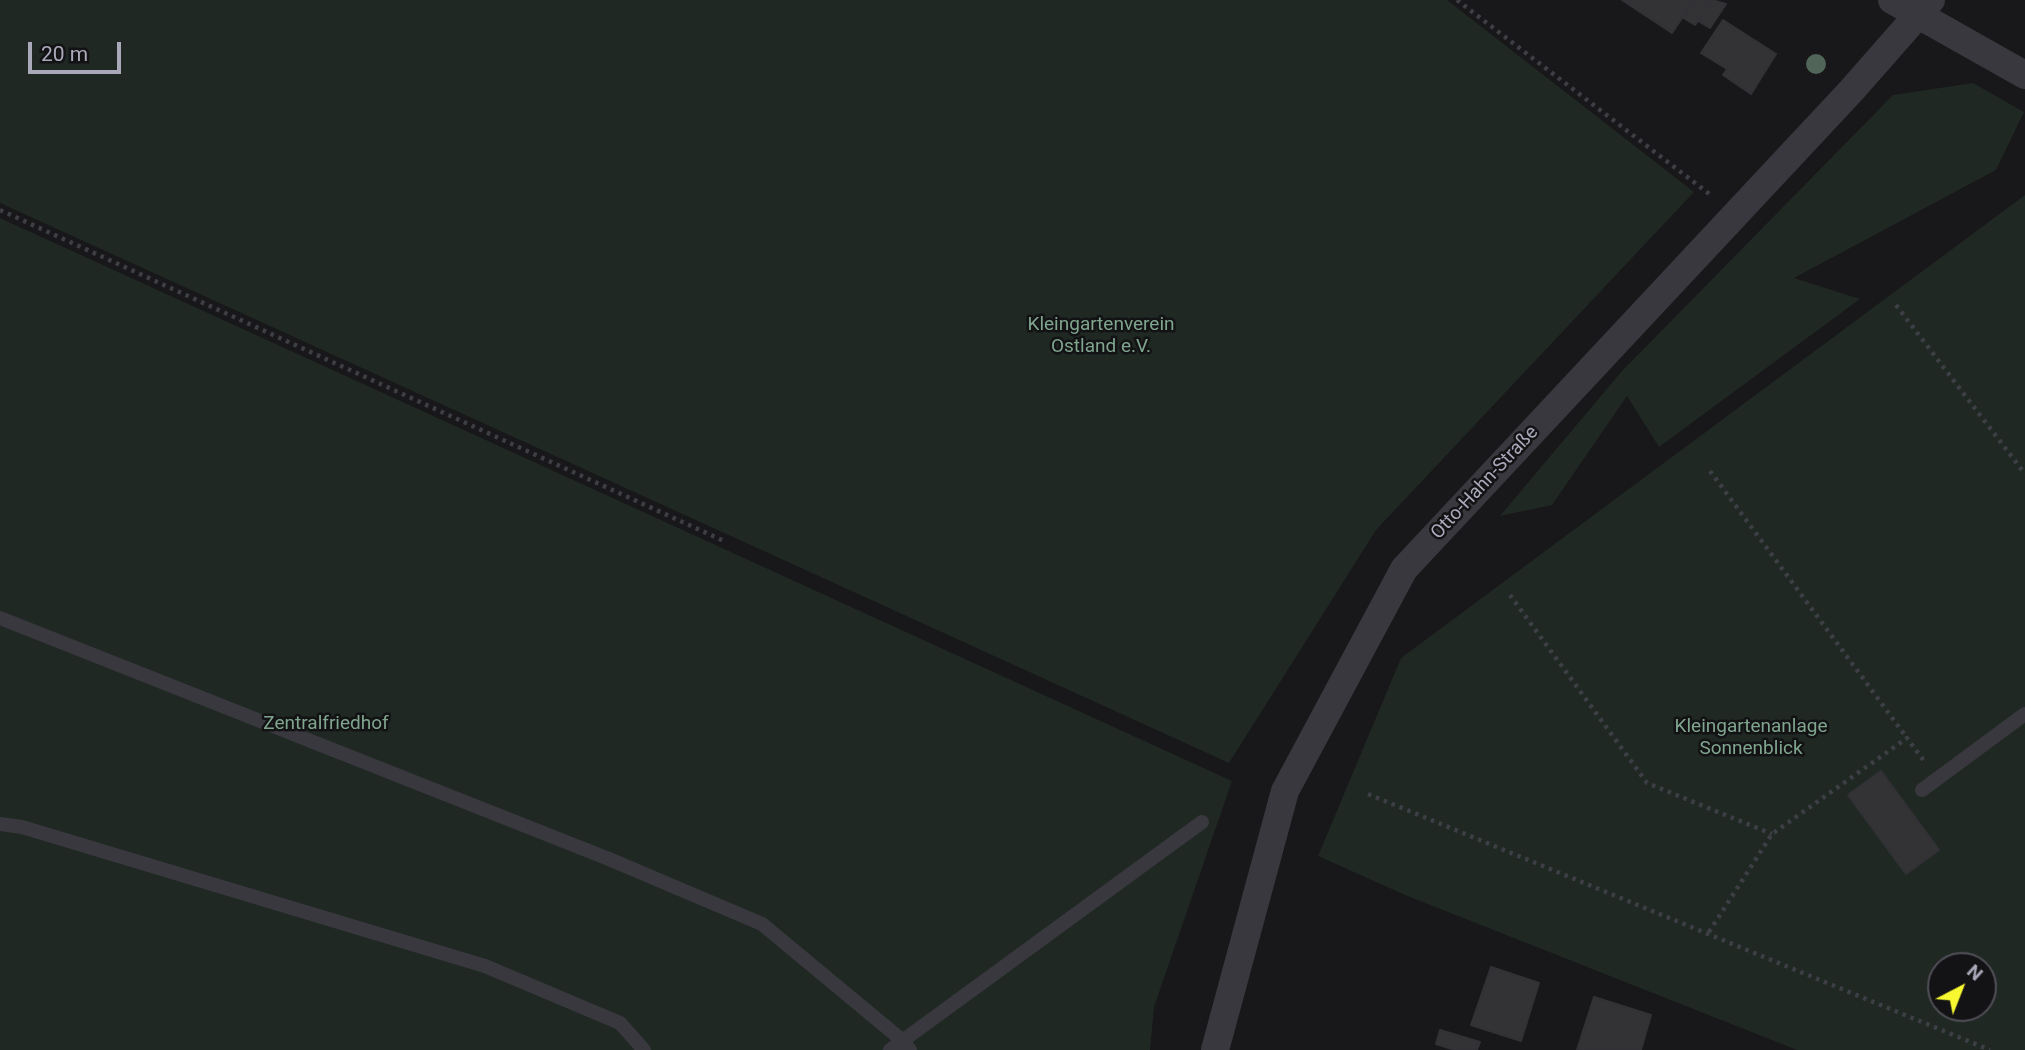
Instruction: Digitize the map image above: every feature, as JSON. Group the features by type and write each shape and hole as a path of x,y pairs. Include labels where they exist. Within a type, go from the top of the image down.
{"street":[{"path":"1892,0 1925,7 2025,75"},
{"name":"Otto-Hahn-Straße","path":"1215,1050 1285,791 1404,569 1736,214 1925,7"}],"lane":[{"path":"0,618 609,859 762,924 907,1045"},
{"path":"1922,790 2025,713"},
{"path":"890,1050 907,1045 1202,822"},
{"path":"0,824 22,827 485,966 620,1023 644,1050"}],"path":[{"path":"1457,0 1736,214"},
{"path":"0,210 724,541"},
{"path":"1896,305 2025,474"},
{"path":"1710,471 1937,779"},
{"path":"1510,595 1647,783 1772,834"},
{"path":"1709,932 1772,834 1907,738"},
{"path":"1368,794 1709,932 1990,1050"}],"green space":[{"name":"Kleingartenverein Ostland e.V.","path":"0,0 1447,0 1694,192 1376,530 1229,763 0,203"},
{"path":"1973,83 2024,112 1996,170 1794,278 1860,299 1659,447 1627,396 1552,505 1500,516 1621,372 1893,95"},
{"name":"Kleingartenanlage Sonnenblick","path":"2025,195 2025,1050 1797,1050 1405,895 1318,856 1401,658"},
{"name":"Zentralfriedhof","path":"0,218 1232,781 1154,1007 1150,1050 0,1050"}],"building":[{"path":"1622,0 1694,0 1672,33"},
{"path":"1694,0 1712,0 1695,25 1682,17"},
{"path":"1712,0 1726,4 1710,28 1698,21"},
{"path":"1723,20 1776,54 1751,94 1723,75 1727,69 1701,53"},
{"path":"1881,771 1939,850 1906,874 1848,795"},
{"path":"1491,967 1539,983 1521,1041 1471,1025"},
{"path":"1594,997 1651,1015 1641,1050 1577,1050"},
{"path":"1440,1030 1480,1042 1477,1050 1455,1050 1436,1044"}]}
